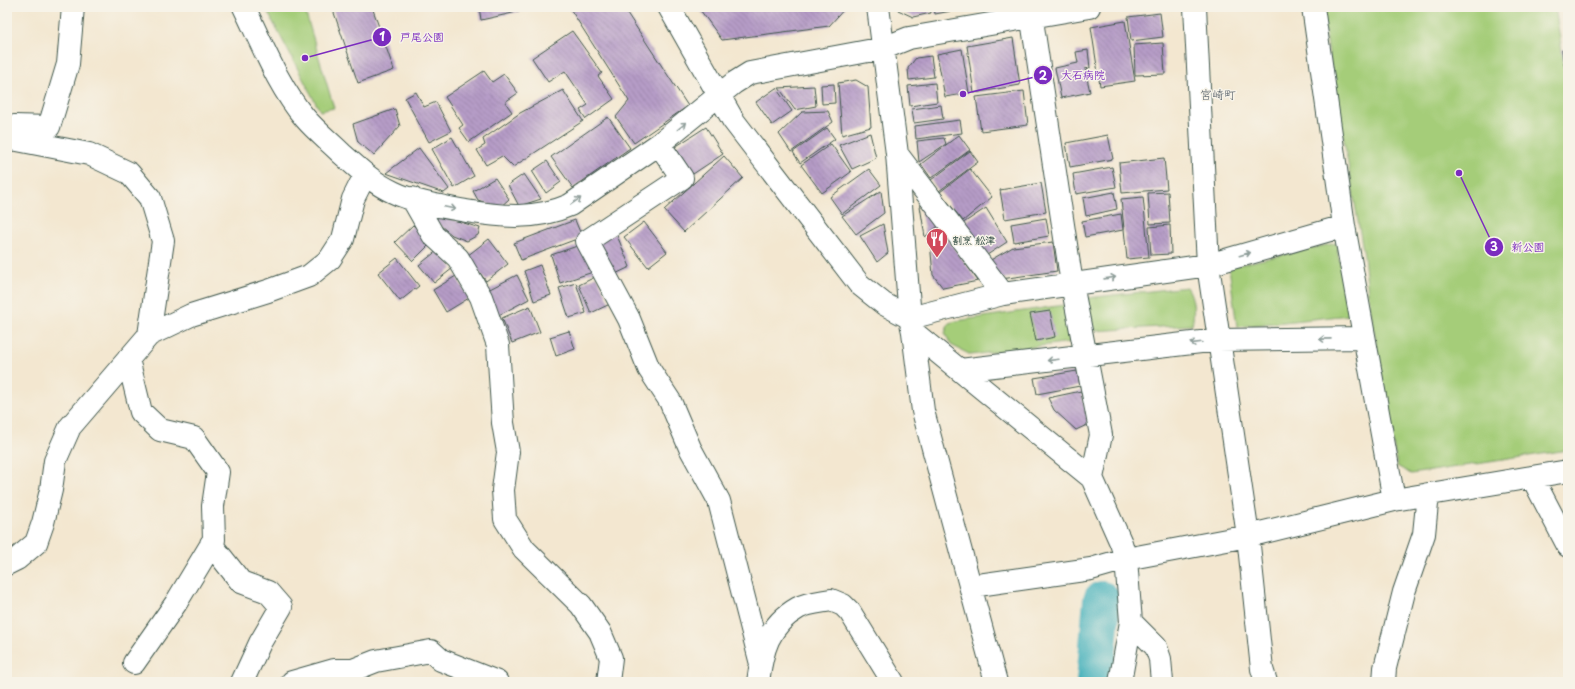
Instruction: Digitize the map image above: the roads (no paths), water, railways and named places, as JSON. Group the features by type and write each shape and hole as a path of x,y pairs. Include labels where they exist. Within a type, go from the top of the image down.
{"street":[{"path":"73,7 68,64 49,127 14,126 9,139 89,154 129,173 150,198 163,241 149,335"},
{"path":"244,7 281,83 305,118 365,175 393,193 456,209 509,216 532,216 553,212 570,205 659,144 720,96 734,83 750,73 884,48 909,38 1031,12 1089,7"},
{"path":"669,7 733,120 859,284 911,325 960,370 1092,478 1121,543 1126,559 1131,622 1120,682"},
{"path":"878,7 897,154 911,325 923,411 996,682"},
{"path":"1195,7 1208,265 1248,536 1262,669 1266,682"},
{"path":"1313,7 1344,226 1394,500"},
{"path":"1031,12 1072,284 1084,356 1101,435 1092,478"},
{"path":"659,144 682,178 587,241 628,319 649,369 670,400 690,448 719,501 759,673"},
{"path":"897,154 1003,294"},
{"path":"7,564 17,559 36,543 43,523 51,490 55,461 70,427 149,335 191,315 268,292 309,276 330,259 343,239 353,199 365,175"},
{"path":"412,198 433,234 458,258 477,291 498,345 503,423 508,452 503,490 505,519 524,549 581,605 600,632 611,658 608,682"},
{"path":"911,325 1003,294 1208,265 1344,226"},
{"path":"960,370 1218,340 1364,338"},
{"path":"128,359 141,412 160,430 194,438 218,472 213,506 214,540 176,603 134,663"},
{"path":"971,586 1091,569 1126,559 1248,536 1394,500 1568,470"},
{"path":"1532,477 1568,546"},
{"path":"1384,682 1385,668 1404,592 1424,534 1428,494"},
{"path":"211,544 241,582 268,592 281,606 242,682"},
{"path":"759,673 766,640 779,623 799,608 831,600 843,605 850,612 893,682"},
{"path":"1131,622 1156,646 1160,659 1162,682"},
{"path":"292,682 334,670 353,670 376,660 431,651 441,660 497,682"}],"waterway":[{"path":"1095,682 1102,600"}],"place":[{"name":"戸尾公園","path":"305,58"},
{"name":"大石病院","path":"963,94"},
{"name":"新公園","path":"1459,173"},
{"name":"割烹 舩津","path":"937,258"}],"district":[{"name":"宮崎町","path":"1218,94"}]}
